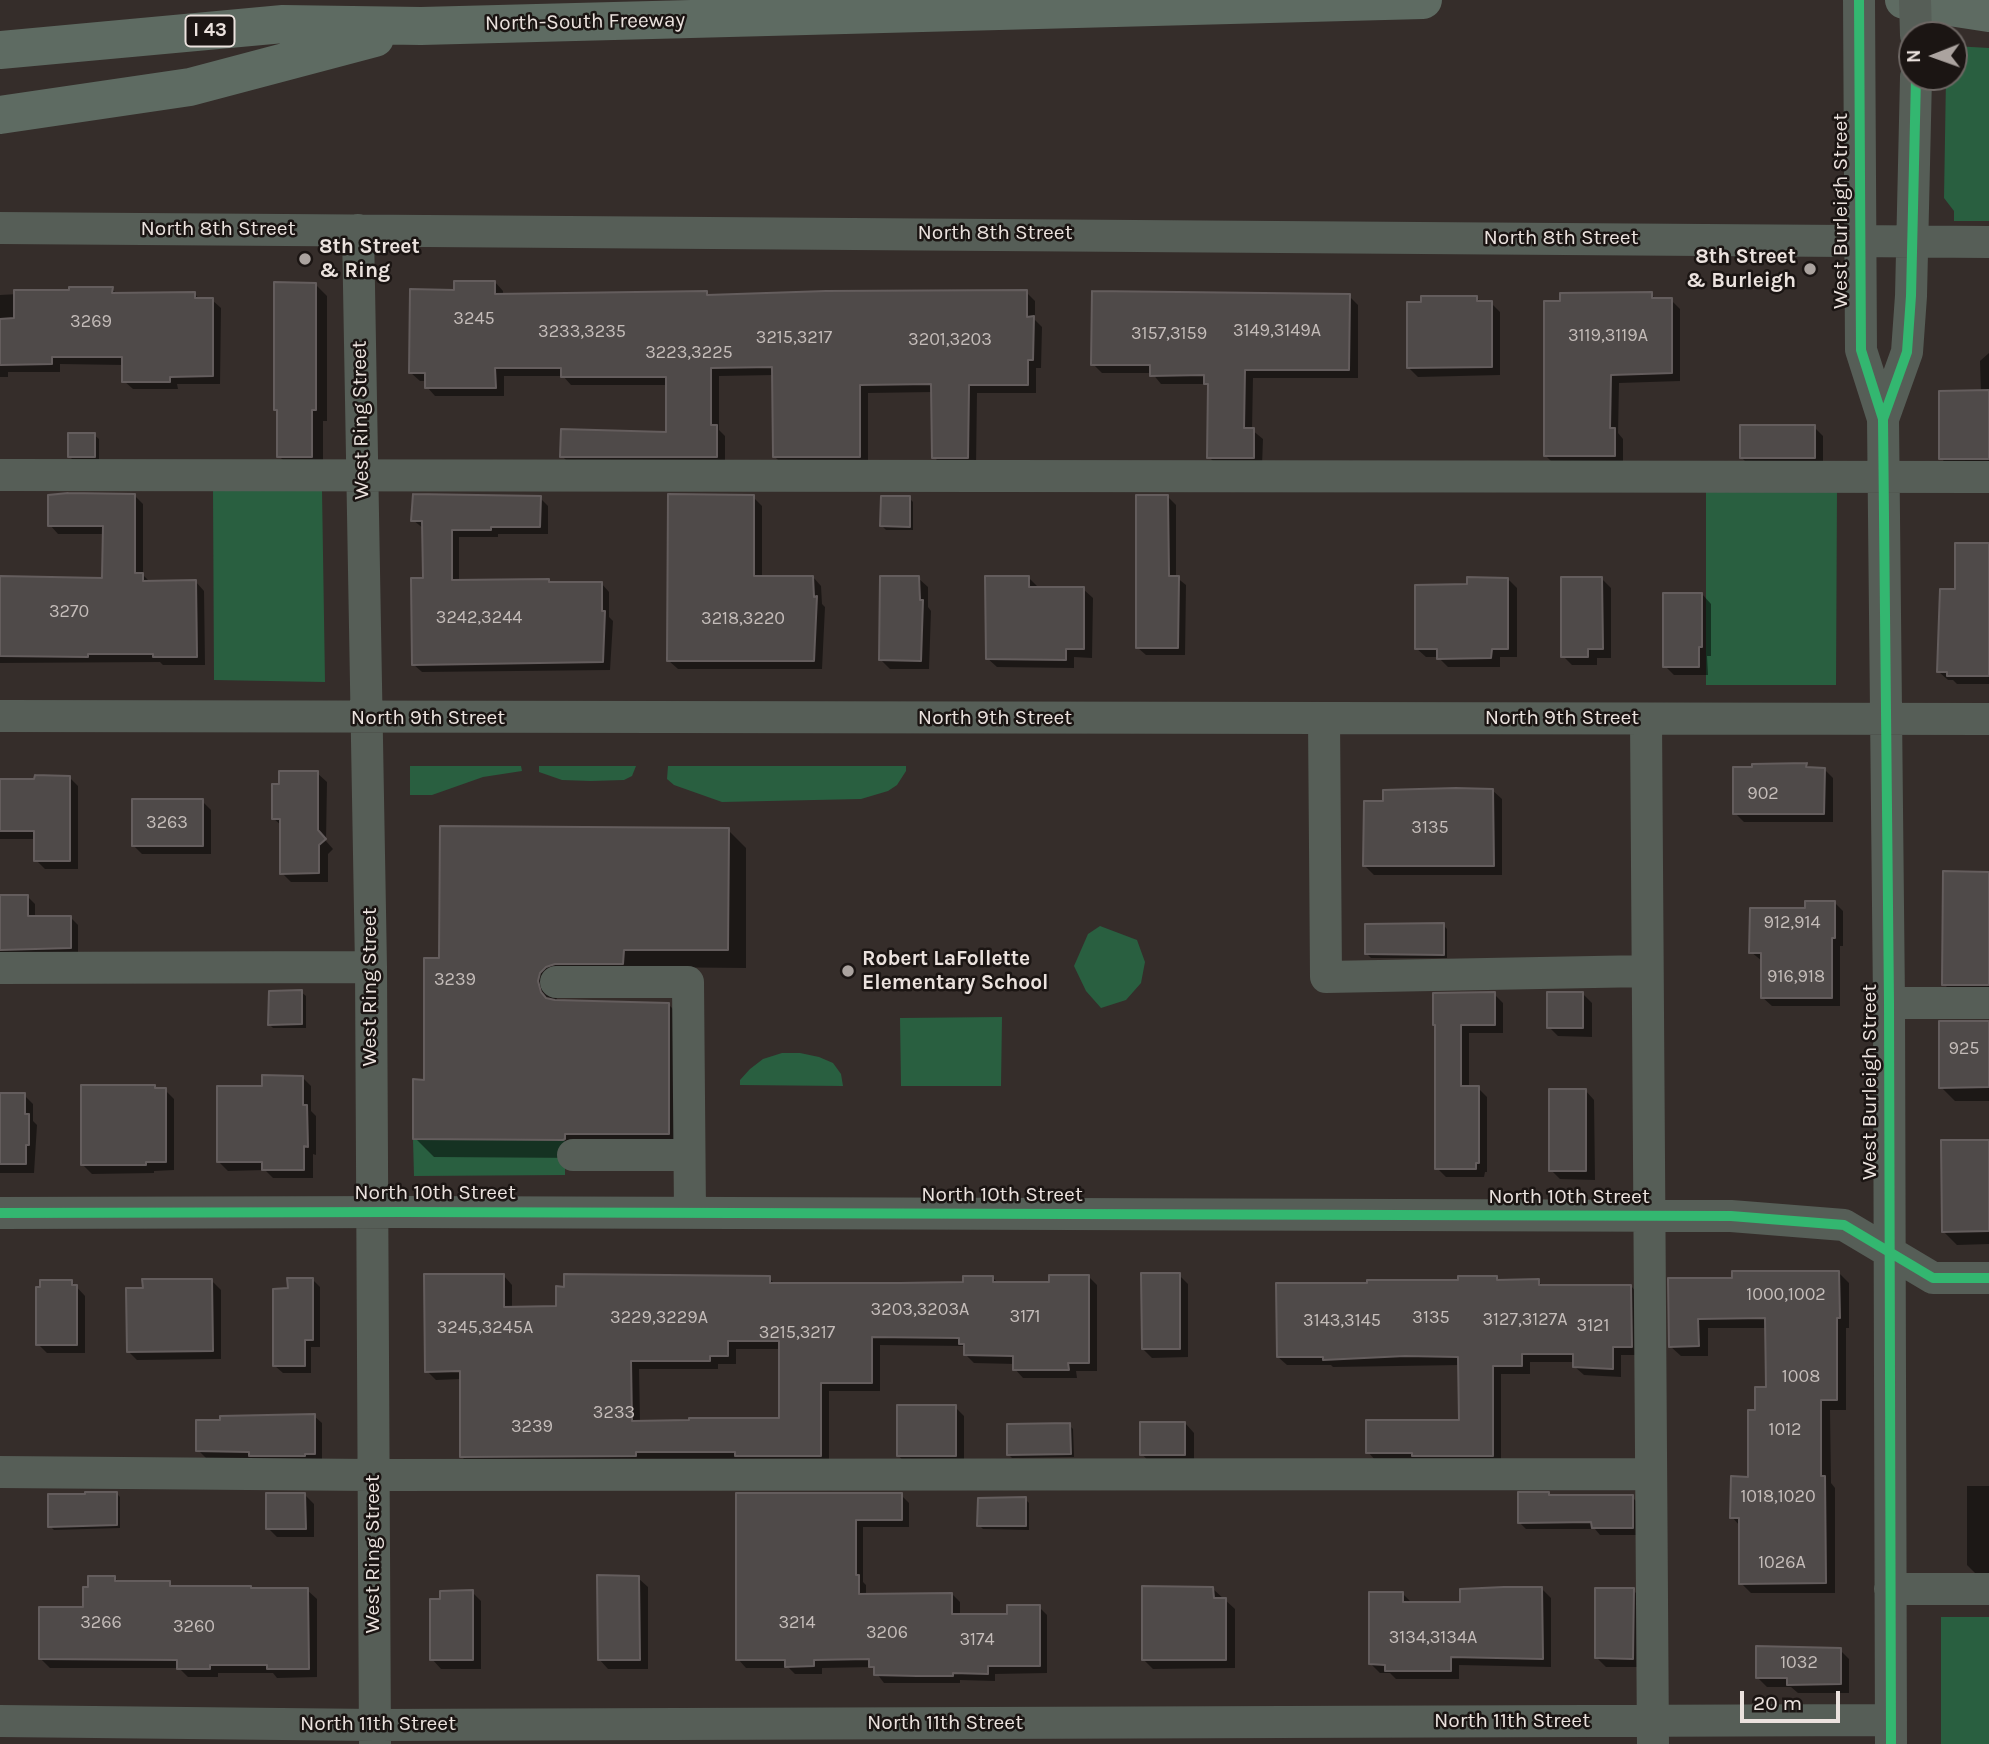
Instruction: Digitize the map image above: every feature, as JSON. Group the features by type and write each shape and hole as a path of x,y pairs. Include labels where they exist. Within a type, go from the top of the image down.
{"highway":[{"name":"North-South Freeway","path":"0,50 283,24 421,26 1423,0"},
{"path":"1904,0 1989,13"},
{"path":"0,115 190,87 421,26"}],"street":[{"name":"West Burleigh Street","path":"1859,0 1861,351 1883,419 1889,1003 1891,1732"},
{"path":"1915,0 1916,21"},
{"name":"West Burleigh Street","path":"1883,419 1906,352 1913,242 1916,91"},
{"name":"North 8th Street","path":"0,228 1989,242"},
{"name":"West Ring Street","path":"358,230 371,967 374,1734"},
{"path":"0,475 1989,477"},
{"name":"North 9th Street","path":"0,716 1989,719"},
{"path":"1324,718 1326,977 1647,971"},
{"path":"1646,719 1652,1732"},
{"path":"0,968 371,967"},
{"path":"556,982 688,982 690,1213"},
{"path":"1889,1003 1989,1003"},
{"path":"573,1155 689,1155"},
{"name":"North 10th Street","path":"0,1213 1731,1216 1843,1225 1933,1278 1989,1278"},
{"path":"0,1472 372,1475 1650,1474"},
{"path":"1890,1589 1989,1589"},
{"name":"North 11th Street","path":"0,1721 374,1734 1891,1732"}],"green space":[{"path":"1968,47 1989,48 1989,221 1954,221 1954,211 1944,198 1946,91 1968,91"},
{"path":"1706,488 1837,488 1836,685 1706,685"},
{"path":"213,489 322,490 325,682 214,680"},
{"path":"410,766 521,766 522,771 483,777 432,795 410,795"},
{"path":"539,766 636,766 632,776 624,780 591,781 562,780 539,772"},
{"path":"668,766 906,766 906,771 897,785 888,791 861,799 722,802 674,785 667,779"},
{"path":"1100,926 1137,940 1145,962 1141,983 1126,1000 1101,1008 1086,991 1074,966 1088,934"},
{"path":"1002,1017 1001,1086 901,1086 900,1018"},
{"path":"782,1053 800,1053 833,1063 841,1074 843,1086 740,1085 740,1080 763,1059"},
{"path":"413,1139 565,1140 565,1175 414,1176"},
{"path":"1941,1617 1989,1617 1989,1744 1941,1744"}],"building":[{"path":"454,281 495,281 495,294 707,291 707,295 826,291 1027,290 1027,317 1034,316 1033,360 1028,360 1028,385 969,385 968,458 932,458 931,384 860,385 860,457 773,457 772,367 711,368 711,425 717,425 717,457 560,457 561,429 666,432 666,377 561,377 561,368 495,368 496,388 425,388 425,373 409,373 410,289 454,290"},
{"path":"274,282 316,283 316,410 312,410 312,457 277,457 277,410 274,410"},
{"path":"69,287 113,287 112,293 195,292 195,298 213,298 213,376 170,377 170,382 122,382 122,357 52,357 52,364 0,365 0,319 14,318 14,290 69,290"},
{"path":"1092,291 1350,294 1349,370 1245,370 1244,428 1254,428 1254,458 1207,458 1208,384 1204,384 1204,375 1150,376 1150,365 1091,365"},
{"path":"1652,292 1652,298 1672,298 1672,373 1611,375 1610,428 1615,428 1615,456 1544,456 1544,301 1560,301 1560,293"},
{"path":"1421,296 1477,296 1477,301 1492,301 1492,367 1407,368 1407,302 1421,302"},
{"path":"1989,390 1989,459 1939,459 1939,391"},
{"path":"1740,425 1815,425 1815,458 1740,458"},
{"path":"68,433 95,433 95,457 68,457"},
{"path":"135,494 135,573 143,573 143,581 196,580 197,657 153,657 153,654 88,654 88,657 0,656 0,576 102,578 103,526 48,526 48,495"},
{"path":"413,494 541,496 540,527 452,530 452,580 549,579 549,582 602,582 602,611 605,611 603,662 412,665 411,578 423,578 422,521 411,521"},
{"path":"668,494 754,495 754,576 813,576 814,597 817,596 814,661 667,661"},
{"path":"1136,495 1168,495 1169,576 1179,576 1178,648 1136,648"},
{"path":"881,496 910,496 910,527 880,526"},
{"path":"1955,543 1989,543 1989,676 1947,676 1947,672 1937,672 1940,589 1955,589"},
{"path":"880,576 919,576 920,600 923,600 921,661 879,660"},
{"path":"985,576 1029,576 1029,587 1084,587 1084,649 1066,649 1066,660 986,659"},
{"path":"1467,577 1508,578 1508,649 1492,649 1491,658 1437,659 1437,649 1415,649 1415,585 1467,584"},
{"path":"1561,577 1602,577 1603,649 1588,649 1588,657 1561,657"},
{"path":"1663,593 1702,593 1702,647 1699,647 1699,667 1663,667"},
{"path":"1807,763 1806,767 1825,768 1824,814 1733,814 1733,767"},
{"path":"279,771 318,771 318,830 326,839 319,845 319,873 280,874 280,819 272,819 272,784 279,784"},
{"path":"35,775 70,776 70,861 34,861 34,831 0,831 0,779 34,779"},
{"path":"1493,789 1494,866 1363,866 1364,801 1383,801 1383,790"},
{"path":"132,799 203,799 203,846 132,846"},
{"path":"440,826 729,828 728,950 624,950 623,964 555,964 540,973 538,981 546,998 555,1000 669,1003 669,1134 565,1134 563,1140 413,1139 413,1079 424,1080 424,958 439,958"},
{"path":"1943,871 1989,872 1989,985 1942,985"},
{"path":"0,895 28,895 28,916 71,916 71,948 0,950"},
{"path":"1805,901 1835,901 1832,998 1761,998 1761,953 1749,953 1750,908 1805,908"},
{"path":"1444,923 1444,955 1365,954 1365,924"},
{"path":"302,990 302,1024 268,1025 269,991"},
{"path":"1495,992 1495,1025 1461,1025 1461,1086 1479,1086 1479,1163 1476,1163 1476,1169 1435,1169 1433,993"},
{"path":"1547,992 1583,992 1583,1028 1547,1028"},
{"path":"1939,1021 1989,1021 1989,1087 1939,1088"},
{"path":"262,1075 303,1076 308,1147 304,1146 304,1170 262,1170 262,1162 217,1162 217,1086 262,1086"},
{"path":"81,1085 155,1085 155,1088 166,1088 166,1162 146,1162 146,1165 81,1165"},
{"path":"1549,1089 1586,1089 1586,1171 1549,1171"},
{"path":"0,1093 25,1093 25,1114 29,1114 26,1164 0,1164"},
{"path":"1941,1140 1989,1140 1989,1231 1942,1232"},
{"path":"1732,1271 1839,1271 1837,1400 1821,1400 1826,1583 1739,1584 1739,1518 1730,1518 1731,1476 1748,1477 1748,1410 1755,1410 1755,1387 1766,1387 1765,1318 1698,1319 1699,1346 1669,1347 1668,1278 1732,1278"},
{"path":"1141,1273 1180,1273 1180,1349 1142,1349"},
{"path":"424,1274 504,1274 504,1307 556,1306 556,1286 564,1287 564,1274 770,1276 770,1283 963,1282 963,1276 993,1276 993,1282 1049,1282 1049,1275 1089,1275 1089,1363 1068,1363 1069,1370 1013,1370 1013,1356 964,1355 964,1344 959,1344 959,1338 872,1337 872,1383 821,1383 821,1456 735,1456 735,1452 636,1452 636,1456 460,1457 460,1371 425,1372","holes":["728,1341 779,1341 779,1418 632,1421 631,1361 710,1361 710,1356 728,1356"]},
{"path":"1458,1276 1497,1276 1497,1280 1539,1279 1539,1285 1631,1285 1632,1347 1613,1347 1613,1369 1573,1367 1573,1354 1522,1354 1522,1366 1493,1366 1493,1456 1366,1453 1366,1420 1459,1420 1458,1357 1405,1356 1323,1360 1323,1357 1277,1357 1276,1283 1458,1280"},
{"path":"287,1278 313,1278 313,1340 305,1340 305,1366 273,1366 273,1289 288,1288"},
{"path":"142,1279 212,1279 213,1351 127,1352 126,1288 143,1288"},
{"path":"40,1280 72,1280 72,1285 77,1285 77,1345 36,1345 36,1287 40,1287"},
{"path":"897,1405 956,1405 956,1456 897,1456"},
{"path":"315,1414 315,1454 249,1456 249,1452 196,1451 196,1420 220,1420 220,1416"},
{"path":"1140,1422 1185,1422 1185,1455 1140,1455"},
{"path":"1070,1423 1071,1454 1007,1455 1007,1424"},
{"path":"117,1492 117,1525 48,1527 48,1494"},
{"path":"1518,1492 1549,1492 1549,1495 1633,1495 1633,1528 1592,1528 1591,1522 1518,1523"},
{"path":"266,1493 305,1493 306,1529 266,1529"},
{"path":"736,1493 902,1493 902,1520 856,1520 856,1575 859,1575 859,1594 952,1593 952,1614 1007,1614 1007,1605 1040,1605 1040,1666 988,1666 988,1674 917,1676 874,1675 874,1667 869,1667 869,1659 814,1660 814,1666 785,1667 785,1660 736,1660"},
{"path":"1026,1497 1026,1526 977,1526 978,1498"},
{"path":"597,1575 639,1576 640,1660 598,1660"},
{"path":"88,1576 115,1576 115,1581 170,1581 170,1586 308,1588 309,1669 267,1669 267,1665 210,1665 210,1669 177,1669 177,1660 39,1659 39,1607 83,1607 83,1587 88,1587"},
{"path":"1142,1586 1213,1587 1214,1598 1226,1598 1226,1660 1142,1660"},
{"path":"1542,1587 1543,1659 1451,1657 1451,1671 1385,1671 1385,1665 1369,1664 1369,1592 1403,1592 1403,1602 1460,1602 1460,1589"},
{"path":"1595,1588 1634,1588 1633,1659 1595,1658"},
{"path":"473,1590 473,1660 430,1660 430,1599 440,1599 440,1591"},
{"path":"1756,1646 1841,1648 1841,1684 1787,1685 1787,1678 1756,1678"}],"cycle path":[{"path":"1859,0 1861,350 1883,419 1889,1003 1891,1744"},
{"path":"1883,419 1907,352 1911,296 1916,91"},
{"path":"0,1213 1731,1216 1844,1225 1933,1278 1989,1278"}],"place":[{"name":"8th Street & Ring","path":"305,259"},
{"name":"8th Street & Burleigh","path":"1810,269"},
{"name":"Robert LaFollette Elementary School","path":"848,971"}]}
